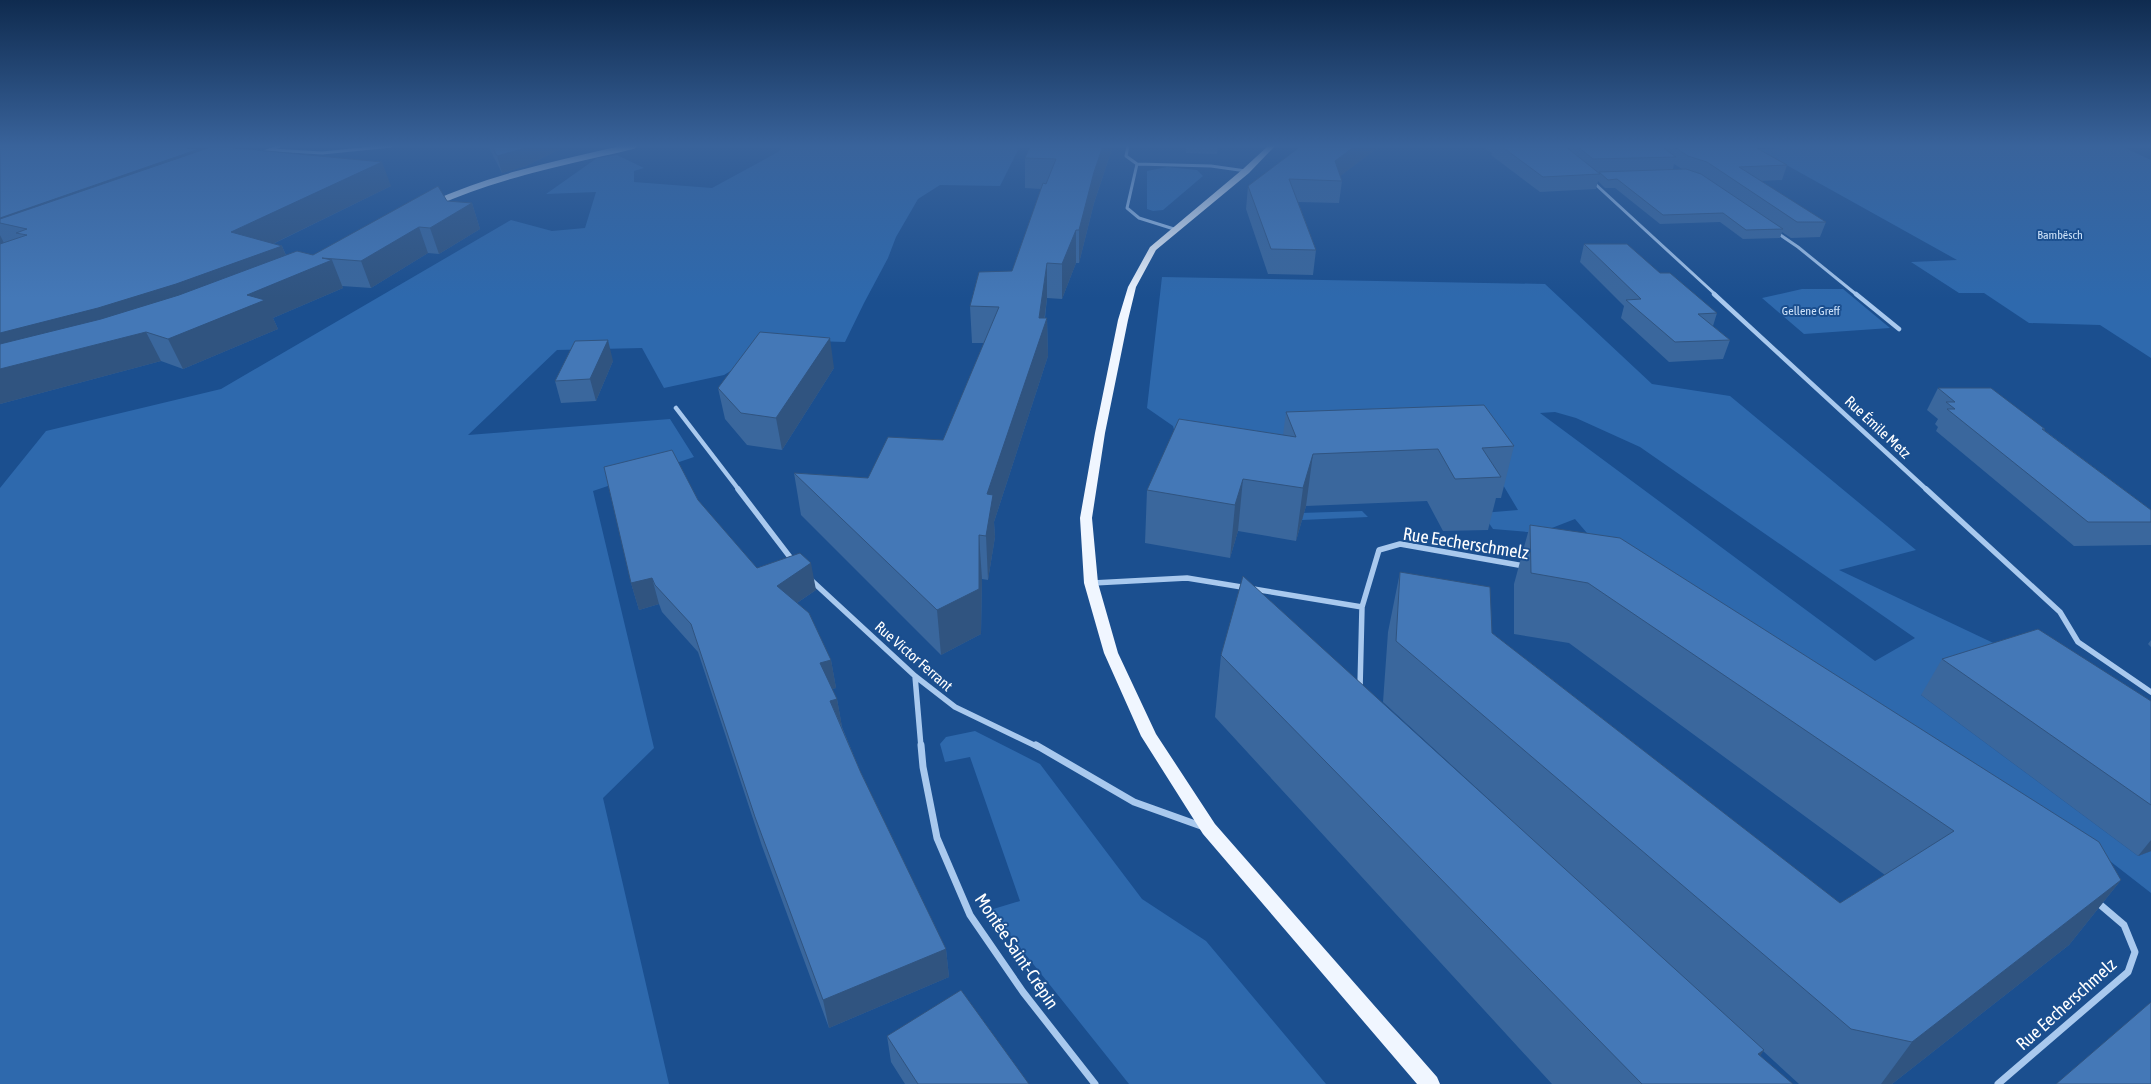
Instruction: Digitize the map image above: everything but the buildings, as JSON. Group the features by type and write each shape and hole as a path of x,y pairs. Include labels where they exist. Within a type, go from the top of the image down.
{"main road":[{"path":"423,209 454,197"},
{"path":"1214,197 1174,229 1153,249 1132,287 1123,320 1094,466 1086,518 1091,583 1111,653 1149,736 1209,829 1430,1084"}],"street":[{"path":"1130,197 1127,208 1139,218 1174,229"},
{"name":"Rue Émile Metz","path":"1609,197 2060,612 2078,642 2151,692"},
{"path":"1773,230 1798,247 1899,329"},
{"path":"676,408 760,520 800,569"},
{"name":"Rue Eecherschmelz","path":"1362,607 1379,550 1400,544 1528,567"},
{"name":"Rue Victor Ferrant","path":"807,576 915,676 955,707 1032,743 1134,802 1209,829"},
{"path":"1091,583 1187,578 1362,607 1359,700"},
{"name":"Montée Saint-Crépin","path":"915,676 924,767 937,838 966,906 970,915 1023,992 1095,1084"},
{"name":"Rue Eecherschmelz","path":"1998,1084 2128,972 2135,952 2124,924 2094,900"}],"green space":[{"path":"595,197 922,197 918,199 896,237 888,258 845,342 782,340 724,375 664,388 642,348 557,350 468,435 670,419 694,457 593,491 654,748 603,798 669,1084 0,1084 0,488 46,431 221,389 511,220 552,231 585,228"},
{"path":"1147,197 1179,197 1163,210 1153,211 1147,209"},
{"name":"Bambësch","path":"1843,197 2151,197 2151,358 2100,325 2029,323 1984,293 1959,293 1911,262 1957,260"},
{"path":"1162,277 1545,284 1652,384 1730,396 1916,550 1839,570 2004,648 1921,695 2138,856 2151,851 2151,893 2097,851 1622,574 1575,519 1539,533 1493,529 1482,513 1518,510 1484,453 1178,444 1173,426 1147,408","holes":["1555,412 1576,418 1640,447 1915,638 1875,661 1540,413"]},
{"name":"Gellene Greff","path":"1802,289 1843,289 1890,328 1804,334 1762,298"},
{"path":"1362,511 1368,517 1302,520 1303,516 1266,514"},
{"path":"975,731 1040,764 1142,899 1206,941 1326,1084 1129,1084 990,910 1020,901 970,757 945,762 940,744 946,737"}]}
